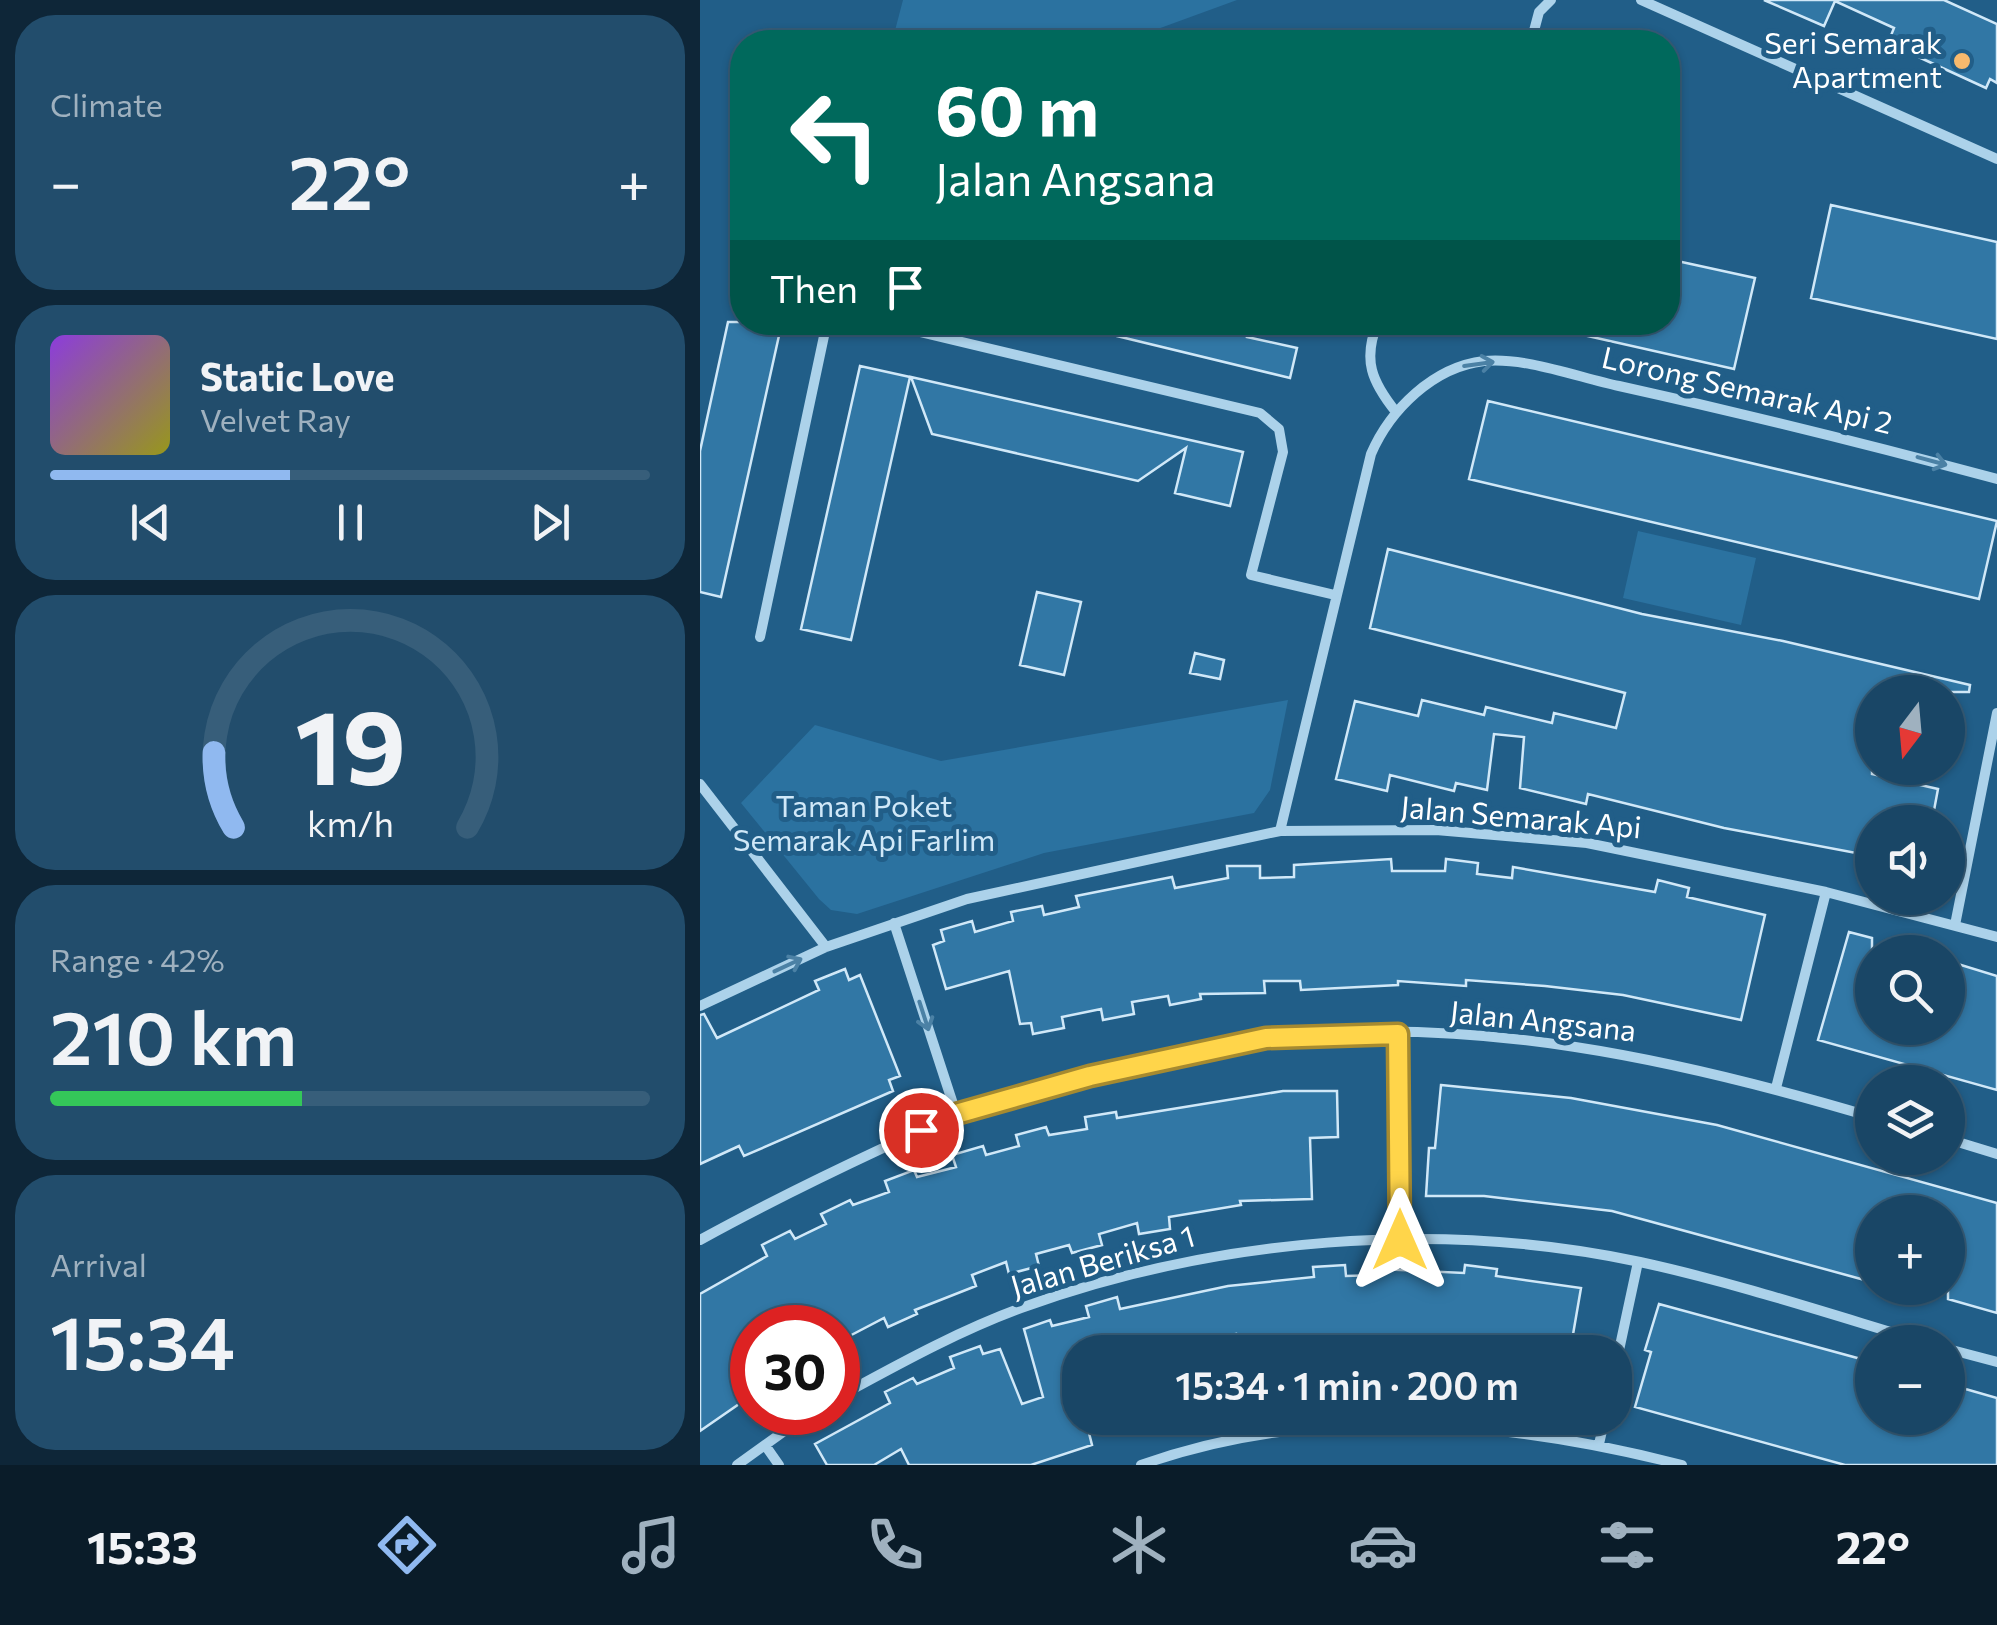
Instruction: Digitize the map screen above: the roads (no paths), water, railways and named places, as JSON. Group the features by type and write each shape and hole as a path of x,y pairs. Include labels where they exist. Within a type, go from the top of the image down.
{"street":[{"path":"1534,30 1539,12 1551,0"},
{"path":"1641,0 1997,159"},
{"path":"760,636 825,335"},
{"path":"933,335 1260,413 1279,429 1283,452 1251,575 1334,595"},
{"path":"1375,335 1370,372 1396,412"},
{"name":"Lorong Semarak Api 2","path":"1280,831 1371,454 1396,412 1436,379 1462,366 1510,362 1786,423 1997,478"},
{"path":"1956,925 1997,714"},
{"path":"700,784 826,946"},
{"name":"Jalan Semarak Api","path":"700,1006 826,946 1012,886 1280,831 1436,830 1587,843 1826,892 1997,936"},
{"path":"1776,1088 1826,892"},
{"path":"894,923 956,1114"},
{"path":"1398,1034 1400,1240"},
{"name":"Jalan Angsana","path":"700,1240 782,1196 956,1114 1090,1076 1250,1041 1398,1034 1522,1039 1633,1054 1776,1088 1855,1112"},
{"path":"1965,1144 1997,1154"},
{"name":"Jalan Beriksa 1","path":"860,1386 1020,1309 1132,1274 1240,1250 1400,1240 1530,1245 1638,1262 1768,1294 1869,1325"},
{"path":"1622,1335 1638,1262"},
{"path":"1965,1354 1997,1362"},
{"path":"1141,1465 1176,1452 1356,1425 1452,1426 1599,1444 1682,1465"},
{"path":"738,1465 779,1435"},
{"path":"1599,1444 1601,1435"},
{"path":"765,1445 779,1465"}],"place":[{"name":"Seri Semarak Apartment","path":"1962,61"}],"park label":[{"name":"Taman Poket Semarak Api Farlim","path":"864,824"}]}
